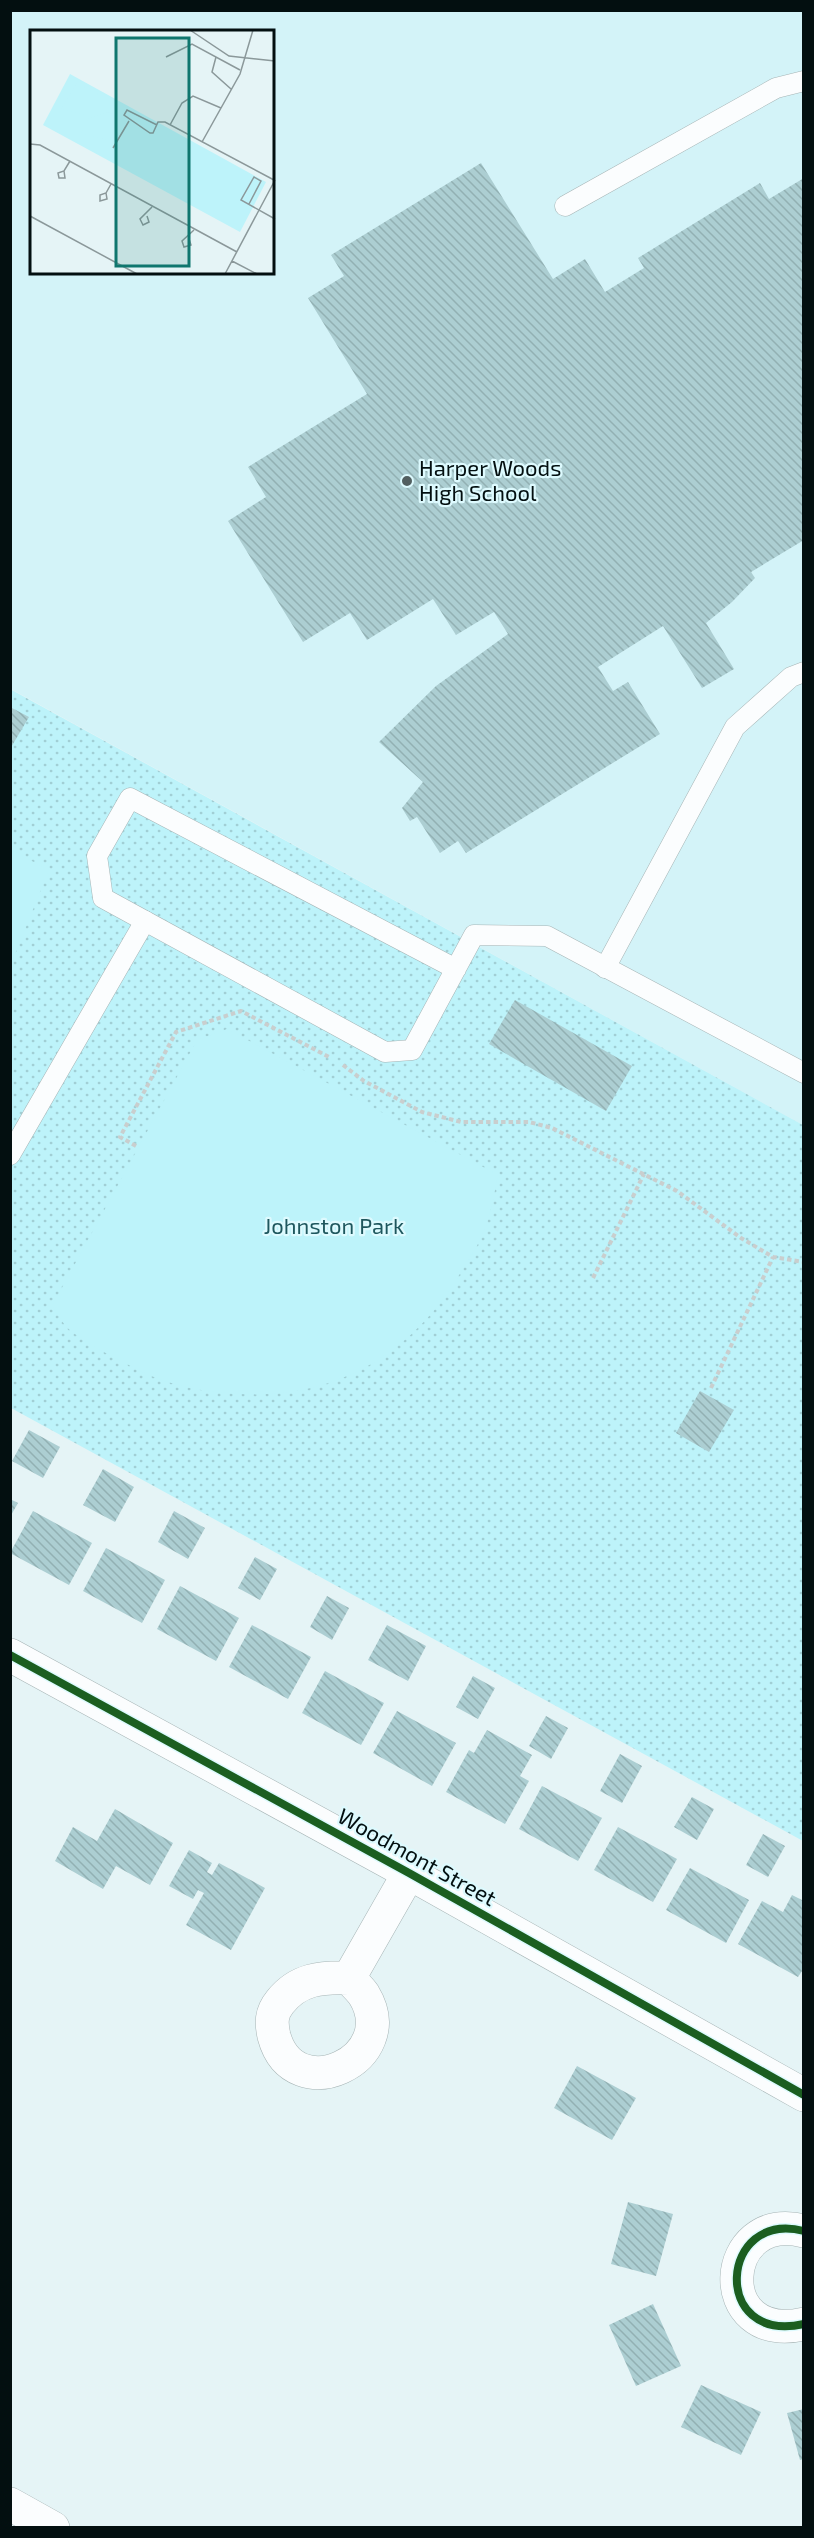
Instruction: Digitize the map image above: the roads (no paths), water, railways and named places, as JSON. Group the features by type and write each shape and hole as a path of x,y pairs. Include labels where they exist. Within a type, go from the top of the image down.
{"street":[{"name":"Woodmont Street","path":"10,1654 409,1873 804,2095"},
{"path":"349,1978 409,1873"},
{"path":"804,2231 791,2228 771,2231 752,2241 738,2259 735,2285 741,2304 756,2319 778,2326 804,2324"},
{"path":"10,2504 52,2528"}],"lane":[{"path":"565,206 776,88 804,81"},
{"path":"605,968 735,727 791,677 804,672"},
{"path":"456,969 130,798 97,856 103,898 385,1052 412,1050 456,969 474,935 546,936 804,1073"},
{"path":"10,1155 145,921"}],"place":[{"name":"Harper Woods High School","path":"407,481"}],"park label":[{"name":"Johnston Park","path":"334,1226"}]}
